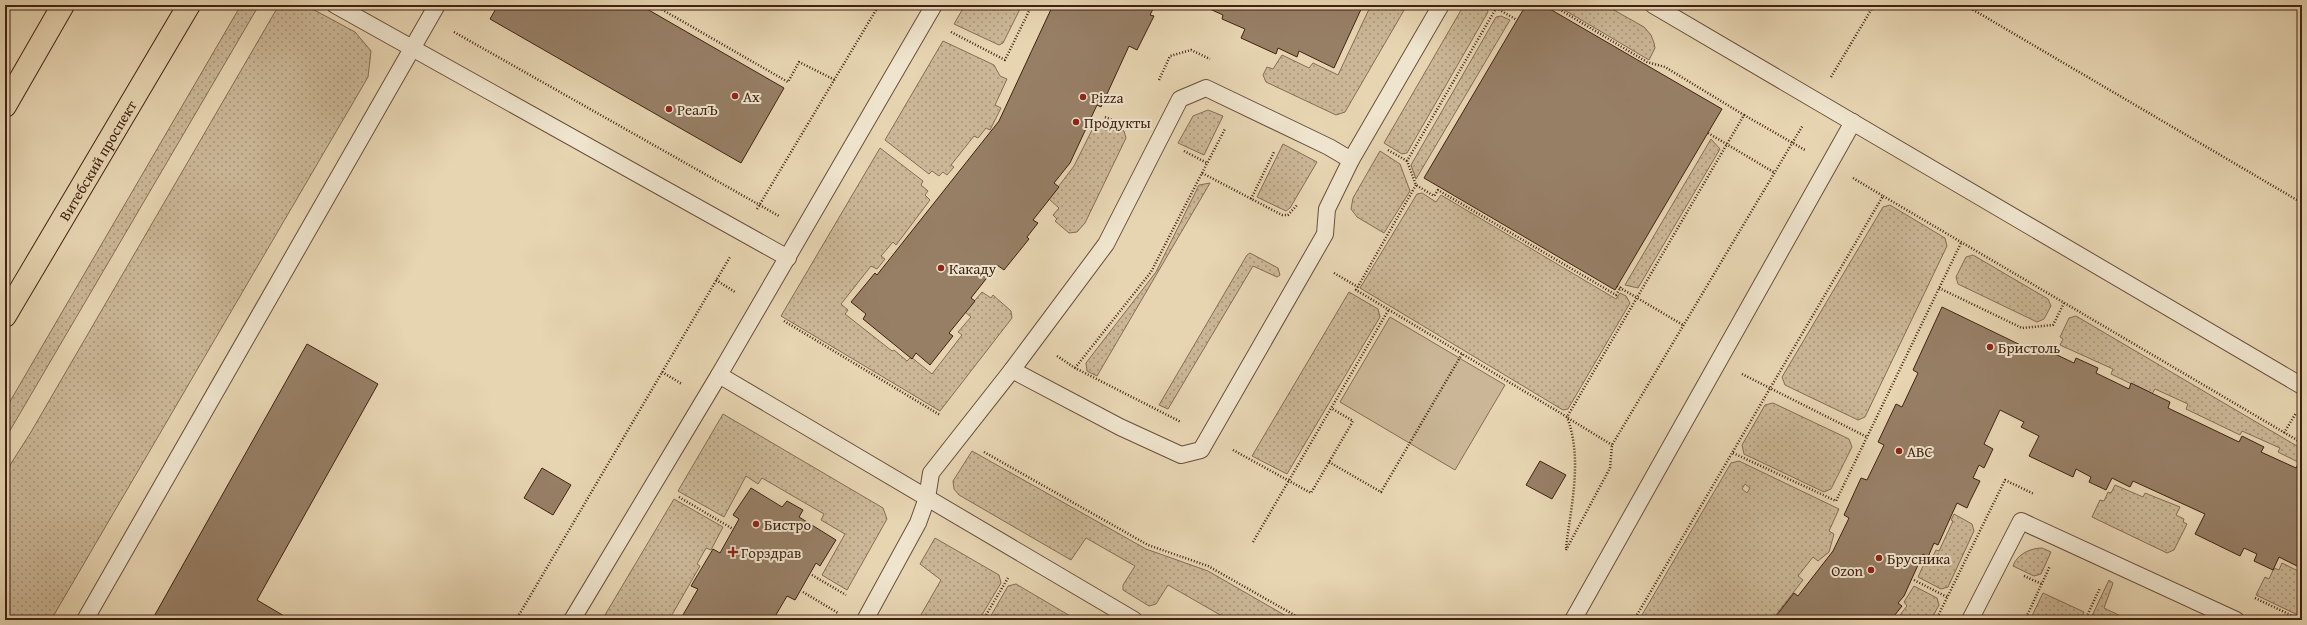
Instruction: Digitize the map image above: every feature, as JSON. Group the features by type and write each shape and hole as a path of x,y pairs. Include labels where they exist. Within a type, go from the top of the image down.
{"main road":[{"path":"5,106 63,5"},
{"name":"Витебский проспект","path":"5,316 189,5"}],"lane":[{"path":"336,5 788,258"},
{"path":"84,620 437,5"},
{"path":"572,620 788,258 934,5"},
{"path":"1012,370 1120,427 1181,456 1201,450 1325,234 1327,209 1351,160 1441,5"},
{"path":"1652,5 2302,386"},
{"path":"865,620 918,523 927,498 931,473 1012,370 1106,244 1180,99 1206,88 1329,147 1351,160"},
{"path":"1573,620 1720,362 1853,122"},
{"path":"719,375 1134,620"},
{"path":"1970,620 2021,521 2236,620"}],"path":[{"path":"654,5 788,82 799,62 835,80"},
{"path":"516,620 759,204 879,5"},
{"path":"945,29 1005,60 1032,5"},
{"path":"1491,5 1497,6 1517,20"},
{"path":"1552,5 1648,62 1665,67 1744,115 1567,417"},
{"path":"1827,83 1874,5"},
{"path":"1965,5 2302,203"},
{"path":"1497,6 1407,161 1416,185 1434,196 1438,190 1616,295 1619,286 1683,325"},
{"path":"428,20 460,35 804,230"},
{"path":"1567,417 1572,430 1576,466 1566,550 1610,468 1612,445 1806,120"},
{"path":"1708,132 1774,173"},
{"path":"1075,368 1151,272 1202,172 1282,215 1288,215 1294,211 1301,198"},
{"path":"1416,185 1356,290 1612,445"},
{"path":"1634,620 1884,196 2302,444"},
{"path":"1733,453 1836,501 1961,243"},
{"path":"1939,288 2022,328 2053,325 2064,303"},
{"path":"1253,542 1389,309"},
{"path":"781,320 942,416 979,450 1148,545 1208,566 1303,620"},
{"path":"1329,462 1381,492 1462,354"},
{"path":"1720,362 1770,389 1867,437"},
{"path":"662,372 705,398"},
{"path":"2284,433 2298,409"},
{"path":"678,496 733,529"},
{"path":"812,575 848,596 845,602"},
{"path":"983,620 1009,575"},
{"path":"1914,580 1947,597"},
{"path":"803,592 838,613"},
{"path":"834,620 841,607"}],"shaded area":[{"path":"241,5 259,5 5,439 5,410"},
{"path":"279,5 305,5 355,32 371,51 368,77 51,620 5,620 5,473 31,432"},
{"path":"965,5 1022,5 1003,43 999,45 954,24"},
{"path":"1371,5 1407,5 1345,112 1336,115 1266,82 1263,75 1267,67 1273,69 1282,55 1309,68 1313,63 1338,75"},
{"path":"1464,5 1482,5 1487,8 1488,12 1407,153 1402,154 1384,143"},
{"path":"1556,5 1605,5 1644,27 1651,35 1655,48 1649,60"},
{"path":"1501,16 1510,20 1416,179 1411,165 1496,17"},
{"path":"943,41 994,65 1000,76 1007,79 995,105 1001,108 990,130 986,128 978,138 974,136 951,165 954,167 947,175 943,172 939,176 932,171 929,174 885,140"},
{"path":"1208,110 1223,116 1204,155 1178,143 1193,116"},
{"path":"1098,122 1124,131 1126,138 1085,223 1077,232 1069,233 1055,221 1057,219 1053,215 1059,208 1049,199 1074,166 1095,124 1097,125"},
{"path":"1711,139 1720,149 1638,288 1625,285"},
{"path":"1283,144 1317,162 1290,208 1286,211 1257,197"},
{"path":"880,148 923,181 921,185 928,191 925,195 930,200 896,245 893,242 881,256 885,259 877,269 871,266 841,304 848,310 845,314 892,351 894,350 907,361 911,357 932,374 962,335 958,332 971,317 965,312 982,292 991,298 993,295 1011,311 1012,318 940,411 781,316"},
{"path":"1380,151 1400,164 1410,191 1384,233 1357,217 1351,209 1353,198"},
{"path":"1210,183 1097,376 1087,371 1086,363 1156,272 1199,185"},
{"path":"1422,193 1436,202 1441,195 1616,299 1620,293 1626,296 1630,303 1568,409 1563,410 1360,288 1417,194"},
{"path":"1890,205 1945,238 1947,246 1865,417 1858,420 1785,385 1782,377 1883,207"},
{"path":"1250,253 1278,268 1280,275 1277,277 1253,266 1168,409 1159,405 1247,255"},
{"path":"1973,255 2048,299 2051,306 2044,319 2037,322 1958,284 1956,277 1966,257"},
{"path":"1349,292 1378,309 1380,317 1287,474 1252,456"},
{"path":"2076,316 2302,449 2302,464 2278,452 2280,448 2242,431 2240,435 2186,409 2188,404 2155,389 2152,394 2111,374 2113,369 2060,345 2063,339 2060,337 2069,318"},
{"path":"1390,317 1505,385 1455,470 1340,402"},
{"path":"1773,403 1849,439 1852,447 1831,489 1824,492 1744,454 1742,445 1765,405"},
{"path":"723,414 883,508 887,519 847,590 822,575 845,534 821,520 824,514 762,478 758,484 746,476 724,517 678,491"},
{"path":"972,451 1146,549 1208,571 1293,620 1229,620 1168,585 1156,604 1149,606 1123,590 1123,585 1135,566 1086,538 1071,560 959,495 954,489 953,481"},
{"path":"1739,461 1839,509 1829,531 1834,534 1829,552 1818,561 1813,557 1798,576 1803,580 1772,620 1639,620 1731,463","holes":["1745,484 1750,488 1747,493 1742,489"]},
{"path":"2115,485 2143,497 2145,493 2180,507 2176,515 2184,519 2183,522 2187,524 2174,550 2167,553 2092,517 2100,500 2104,501 2108,492 2111,493"},
{"path":"674,499 723,527 711,550 706,548 697,564 700,566 669,620 602,620"},
{"path":"1954,514 1972,524 1974,531 1948,587 1941,589 1918,577 1924,564 1928,566 1936,550 1939,551 1953,521 1951,520"},
{"path":"935,538 999,575 1001,583 979,620 918,620 941,580 920,564"},
{"path":"2042,548 2051,552 2041,574 2034,576 2013,566 2018,558 2025,552"},
{"path":"2282,563 2302,573 2302,617 2256,595 2265,577 2269,579 2274,568 2279,570"},
{"path":"2109,580 2113,583 2104,608 2129,620 2090,620"},
{"path":"1016,584 1077,620 1005,620 995,614 992,620 989,619 1008,586"},
{"path":"1914,586 1937,598 1939,605 1931,620 1896,620 1907,606 1904,602"},
{"path":"2043,593 2084,612 2080,620 2030,620"}],"building":[{"path":"498,5 640,5 784,88 741,163 490,19"},
{"path":"1053,5 1155,5 1150,15 1154,16 1137,50 1129,46 1101,107 1097,105 1070,163 1054,183 1059,187 1033,220 1038,223 1027,237 1029,239 1004,270 997,265 971,298 975,301 949,333 953,336 930,365 916,353 912,359 863,319 866,314 851,302 875,273 877,275 999,121"},
{"path":"1201,5 1363,5 1334,68 1299,51 1297,57 1278,48 1276,54 1241,38 1245,29 1222,19 1223,15"},
{"path":"1526,5 1543,5 1722,109 1615,290 1424,178"},
{"path":"1942,307 2035,352 2038,346 2074,363 2076,358 2098,368 2096,373 2129,389 2131,383 2170,402 2168,408 2239,442 2242,436 2264,447 2261,452 2296,468 2299,462 2302,464 2302,561 2300,560 2297,566 2279,557 2273,570 2254,561 2257,554 2244,548 2240,556 2195,534 2205,514 2133,481 2130,487 2112,478 2106,490 2089,482 2091,477 2076,469 2073,477 2029,456 2039,436 2021,427 2024,422 2000,410 1984,444 1993,449 1984,468 1979,465 1973,478 1980,481 1967,508 1957,503 1938,545 1934,543 1928,557 1923,554 1904,596 1898,603 1902,606 1891,620 1773,620 1794,593 1798,596 1833,551 1849,518 1844,515 1861,478 1867,480 1884,445 1878,442 1896,404 1902,407 1918,373 1913,370"},
{"path":"307,344 378,384 257,600 291,620 152,620"},
{"path":"1540,461 1566,475 1552,499 1526,485"},
{"path":"542,468 571,485 553,515 524,498"},
{"path":"751,488 782,507 787,501 803,510 799,517 836,540 820,566 816,563 795,600 787,596 773,620 680,620 698,589 691,586 713,549 720,553 739,519 733,515"}],"place":[{"name":"Ах","path":"735,96"},
{"name":"Pizza","path":"1083,97"},
{"name":"РеалЪ","path":"669,109"},
{"name":"Продукты","path":"1076,122"},
{"name":"Какаду","path":"941,268"},
{"name":"Бристоль","path":"1990,347"},
{"name":"ABC","path":"1899,451"},
{"name":"Бистро","path":"756,524"},
{"name":"Горздрав","path":"733,552"},
{"name":"Брусника","path":"1879,558"},
{"name":"Ozon","path":"1871,570"}]}
